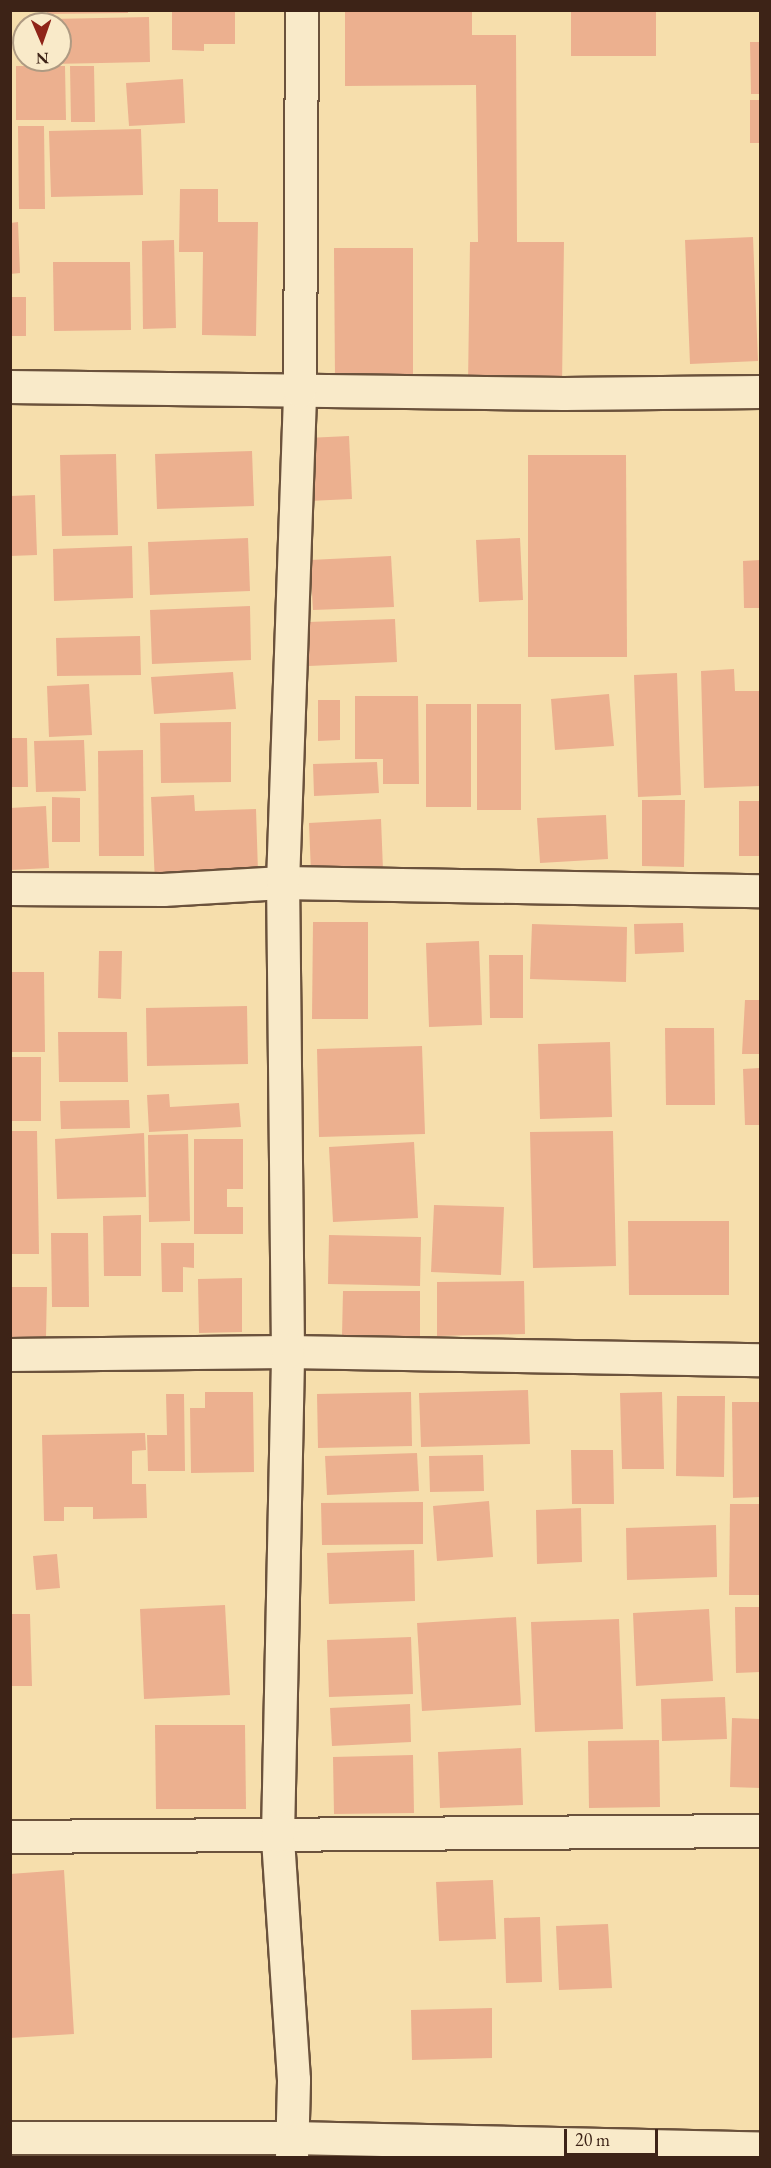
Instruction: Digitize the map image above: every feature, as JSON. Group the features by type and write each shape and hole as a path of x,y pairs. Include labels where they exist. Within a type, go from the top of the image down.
{"street":[{"path":"292,2148 294,2080 278,1836 288,1352 283,883 300,391 302,10"},
{"path":"10,387 300,391 760,392"},
{"path":"10,889 163,890 283,883 760,891"},
{"path":"10,1355 288,1352 760,1360"},
{"path":"10,1837 760,1831"},
{"path":"10,2138 292,2148 760,2149"}],"building":[{"path":"47,10 128,10 128,13 47,12"},
{"path":"172,10 235,10 235,44 204,44 204,51 172,50"},
{"path":"472,10 472,35 516,35 517,242 564,242 562,385 468,384 470,242 478,242 476,85 345,86 345,12"},
{"path":"571,10 656,10 656,56 571,56"},
{"path":"149,17 150,62 72,64 72,19"},
{"path":"750,42 760,42 760,94 751,94"},
{"path":"72,66 94,66 95,122 71,122"},
{"path":"16,72 65,72 66,120 16,120"},
{"path":"183,79 185,123 129,126 126,83"},
{"path":"750,100 760,100 760,143 750,143"},
{"path":"18,126 44,126 45,209 19,209"},
{"path":"141,129 143,195 51,197 49,131"},
{"path":"180,189 218,189 218,222 258,222 256,336 202,335 203,252 179,252"},
{"path":"18,222 20,273 10,274 10,223"},
{"path":"753,237 758,361 690,364 685,240"},
{"path":"174,240 176,328 143,329 142,241"},
{"path":"334,248 413,248 413,377 335,378"},
{"path":"53,262 130,262 131,330 54,331"},
{"path":"10,297 26,297 26,336 10,336"},
{"path":"349,436 352,499 309,501 307,438"},
{"path":"252,451 254,506 157,509 155,454"},
{"path":"116,454 118,535 62,536 60,455"},
{"path":"528,455 626,455 627,657 528,657"},
{"path":"35,495 37,555 10,556 10,496"},
{"path":"248,538 250,591 150,595 148,542"},
{"path":"520,538 523,600 479,602 476,540"},
{"path":"132,546 133,598 54,601 53,549"},
{"path":"391,556 394,607 313,610 310,560"},
{"path":"760,560 760,608 744,608 743,561"},
{"path":"250,606 251,660 152,664 150,610"},
{"path":"395,619 397,662 309,666 308,622"},
{"path":"140,636 141,675 57,676 56,638"},
{"path":"734,669 735,691 760,691 760,786 704,788 701,671"},
{"path":"233,672 236,709 154,714 151,677"},
{"path":"677,673 681,795 638,797 634,675"},
{"path":"89,684 92,735 49,737 47,686"},
{"path":"609,694 614,746 555,750 551,699"},
{"path":"355,696 418,696 419,784 383,784 383,759 355,759"},
{"path":"318,700 340,700 340,740 318,741"},
{"path":"426,704 471,704 471,807 426,807"},
{"path":"477,704 521,704 521,810 477,810"},
{"path":"231,722 231,782 161,783 160,723"},
{"path":"10,738 27,738 28,787 10,787"},
{"path":"84,740 86,791 36,792 34,741"},
{"path":"143,750 144,856 99,856 98,751"},
{"path":"377,762 379,793 314,796 313,764"},
{"path":"194,795 195,811 256,809 258,872 155,883 151,797"},
{"path":"52,797 80,798 80,842 52,842"},
{"path":"642,800 685,800 684,867 642,866"},
{"path":"739,801 760,801 760,856 739,856"},
{"path":"46,806 49,868 11,870 10,808"},
{"path":"606,815 608,859 540,863 537,818"},
{"path":"381,819 383,870 311,873 309,823"},
{"path":"313,922 368,922 368,1019 312,1019"},
{"path":"683,923 684,952 635,954 634,924"},
{"path":"532,924 627,927 626,982 530,979"},
{"path":"479,941 482,1025 429,1027 426,943"},
{"path":"99,951 122,951 121,999 98,998"},
{"path":"489,955 523,955 523,1018 490,1018"},
{"path":"10,972 44,972 45,1052 10,1052"},
{"path":"745,1000 760,1000 760,1054 742,1054"},
{"path":"247,1006 248,1064 147,1066 146,1008"},
{"path":"665,1028 714,1028 715,1105 666,1105"},
{"path":"58,1032 127,1032 128,1082 59,1082"},
{"path":"610,1042 612,1117 540,1119 538,1044"},
{"path":"422,1046 425,1134 319,1137 317,1049"},
{"path":"10,1057 41,1057 41,1121 10,1121"},
{"path":"760,1068 760,1125 745,1125 743,1069"},
{"path":"169,1094 170,1107 239,1103 241,1127 149,1132 147,1095"},
{"path":"129,1100 130,1128 61,1129 60,1101"},
{"path":"10,1131 37,1131 39,1254 10,1254"},
{"path":"613,1131 616,1266 533,1268 530,1132"},
{"path":"144,1133 146,1197 57,1199 55,1139"},
{"path":"188,1134 190,1221 149,1222 148,1135"},
{"path":"194,1139 243,1139 243,1189 227,1189 227,1207 243,1207 243,1234 194,1234"},
{"path":"414,1142 418,1218 333,1222 329,1147"},
{"path":"434,1205 504,1207 501,1275 431,1272"},
{"path":"141,1215 141,1276 104,1276 103,1216"},
{"path":"628,1221 729,1221 729,1295 629,1295"},
{"path":"51,1233 88,1233 89,1307 52,1307"},
{"path":"329,1235 421,1237 420,1286 328,1284"},
{"path":"161,1243 194,1243 194,1268 183,1267 183,1292 162,1292"},
{"path":"242,1278 242,1332 199,1333 198,1279"},
{"path":"524,1281 525,1334 437,1336 437,1282"},
{"path":"10,1287 47,1287 46,1337 10,1337"},
{"path":"343,1291 420,1291 420,1336 342,1336"},
{"path":"528,1390 530,1444 421,1447 419,1393"},
{"path":"205,1392 253,1392 254,1472 191,1473 190,1408 205,1408"},
{"path":"411,1392 412,1446 318,1448 317,1394"},
{"path":"662,1392 664,1469 622,1469 620,1393"},
{"path":"166,1394 184,1394 185,1471 148,1471 147,1435 167,1435"},
{"path":"677,1396 725,1396 724,1477 676,1476"},
{"path":"732,1402 760,1402 760,1497 733,1498"},
{"path":"145,1433 146,1450 132,1451 132,1484 146,1484 147,1518 93,1519 93,1507 64,1507 64,1521 44,1521 42,1435"},
{"path":"571,1450 613,1450 614,1504 572,1504"},
{"path":"417,1453 419,1491 327,1495 325,1456"},
{"path":"483,1455 484,1491 430,1492 429,1456"},
{"path":"489,1501 493,1557 437,1561 433,1506"},
{"path":"423,1502 423,1544 322,1545 321,1503"},
{"path":"730,1504 760,1504 760,1595 729,1595"},
{"path":"581,1508 582,1562 537,1564 536,1510"},
{"path":"716,1525 717,1577 627,1580 626,1528"},
{"path":"414,1550 415,1601 329,1604 327,1553"},
{"path":"57,1554 60,1588 36,1590 33,1556"},
{"path":"225,1605 230,1695 144,1699 140,1609"},
{"path":"735,1607 760,1607 760,1672 736,1673"},
{"path":"709,1609 713,1681 636,1686 633,1613"},
{"path":"10,1614 30,1614 32,1686 10,1686"},
{"path":"516,1617 521,1705 422,1711 417,1623"},
{"path":"619,1619 623,1729 535,1732 531,1622"},
{"path":"411,1637 413,1694 329,1697 327,1640"},
{"path":"725,1697 727,1739 662,1741 661,1699"},
{"path":"410,1704 411,1742 332,1746 330,1708"},
{"path":"732,1718 760,1719 760,1788 730,1787"},
{"path":"155,1725 245,1725 246,1809 156,1809"},
{"path":"659,1740 660,1807 589,1808 588,1741"},
{"path":"521,1748 523,1805 440,1808 438,1752"},
{"path":"413,1755 414,1813 334,1814 333,1757"},
{"path":"64,1870 74,2034 10,2038 10,1874"},
{"path":"493,1880 496,1939 439,1941 436,1882"},
{"path":"540,1917 542,1982 506,1983 504,1918"},
{"path":"608,1924 612,1988 559,1990 556,1926"},
{"path":"492,2008 492,2058 412,2060 411,2010"}]}
